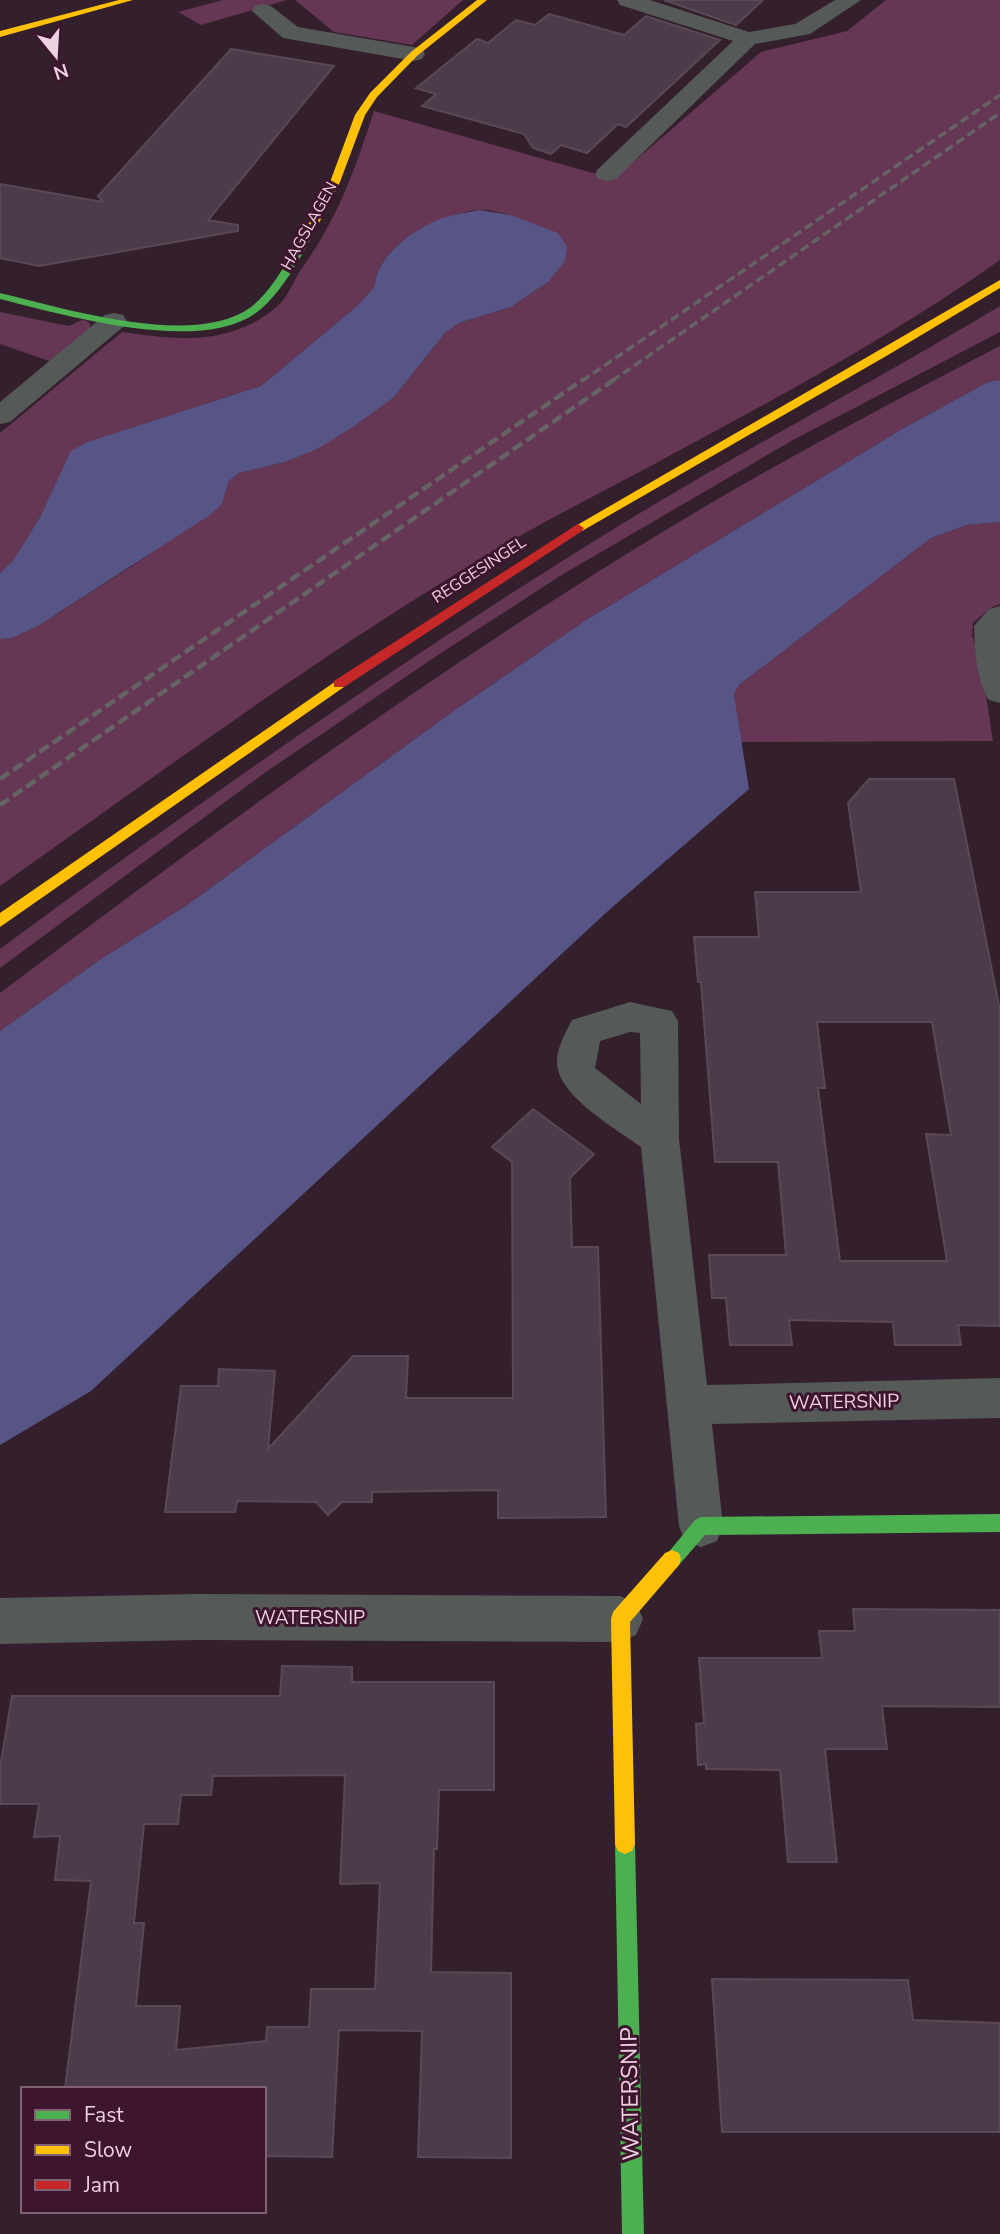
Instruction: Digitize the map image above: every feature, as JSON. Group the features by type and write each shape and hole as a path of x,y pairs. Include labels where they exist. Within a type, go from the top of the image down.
{"street":[{"path":"0,34 129,0"},
{"name":"HAGSLAGEN","path":"0,296 114,321 190,330 223,324 255,309 303,244 335,181 360,115 389,76 483,0"},
{"path":"628,0 748,38 802,29 850,0"},
{"path":"263,11 291,33 414,54"},
{"path":"607,174 748,38"},
{"name":"REGGESINGEL","path":"0,921 290,715 533,555 922,332 1000,283"},
{"path":"0,416 114,321"},
{"path":"1000,616 990,626 991,648 1000,692"},
{"path":"620,1619 701,1525 660,1139"},
{"name":"WATERSNIP","path":"688,1405 1000,1398"},
{"path":"701,1525 1000,1522"},
{"name":"WATERSNIP","path":"0,1621 196,1617 620,1619 633,2234"}],"shaded area":[{"path":"223,0 287,0 201,25 178,12"},
{"path":"295,0 463,0 412,45 334,32"},
{"path":"886,0 1000,0 1000,260 915,317 827,369 528,531 445,581 315,664 0,886 0,639 12,638 38,626 222,504 229,481 239,473 285,462 394,397 445,333 459,323 511,307 548,282 510,215 478,210 463,212 413,234 386,258 378,271 375,286 357,306 261,386 87,442 72,451 40,517 13,562 0,573 0,433 122,332 179,338 213,336 251,324 270,313 286,296 335,213 352,175 374,111 614,179 761,52 847,31"},
{"path":"480,210 510,215 558,233 567,247 565,261 548,282 511,307 459,323 445,333 394,397 353,427 317,449 285,462 239,473 229,481 222,504 210,515 38,626 12,638 0,639 0,573 13,561 40,517 71,451 87,442 261,386 357,306 375,286 381,266 394,248 437,220"},
{"path":"1000,306 1000,332 793,440 560,576 263,774 0,968 0,949 225,786 455,630 660,501"},
{"path":"0,312 69,326 82,320 88,321 92,329 55,363 0,344"},
{"path":"1000,346 1000,380 988,382 902,429 586,620 452,712 187,905 98,961 0,1031 0,993 249,808 418,690 591,576 679,522 838,431"},
{"path":"1000,380 1000,522 967,525 931,538 739,685 734,694 749,789 609,910 91,1391 0,1445 0,1031 98,961 187,905 452,712 586,620 902,429 988,382"},
{"path":"1000,522 1000,604 992,607 973,623 972,636 980,656 993,741 741,742 734,694 739,685 931,538 967,525"}],"building":[{"path":"664,0 763,0 736,25"},
{"path":"549,14 624,35 646,16 720,40 626,127 618,124 587,153 561,145 551,154 533,148 524,134 422,106 436,94 416,88 477,39 488,43 516,20 535,25"},
{"path":"231,49 334,66 208,220 238,225 238,231 39,266 0,258 0,184 103,202 98,196"},
{"path":"869,779 954,779 1000,1010 1000,1326 958,1325 961,1345 895,1345 893,1322 789,1320 792,1345 730,1345 726,1298 712,1298 709,1255 786,1255 778,1162 715,1162 701,982 698,982 694,937 759,937 755,892 861,892 848,803","holes":["817,1022 932,1022 951,1135 926,1134 947,1261 840,1261 818,1088 825,1088"]},
{"path":"533,1109 594,1154 570,1178 572,1247 598,1247 606,1517 498,1518 498,1490 372,1492 372,1502 342,1502 328,1515 316,1502 237,1501 235,1512 165,1512 181,1386 218,1386 219,1369 275,1371 268,1449 353,1356 408,1356 406,1398 513,1398 512,1162 492,1147"},
{"path":"853,1609 1000,1610 1000,1707 882,1706 887,1749 825,1749 837,1862 788,1862 780,1770 706,1769 706,1764 698,1765 696,1724 704,1723 699,1658 822,1658 819,1631 855,1631"},
{"path":"282,1666 352,1667 352,1682 494,1682 494,1790 439,1790 437,1849 434,1849 431,1972 511,1973 511,2158 418,2157 422,2031 339,2030 332,2157 266,2156 266,2087 65,2087 91,1881 55,1880 60,1836 34,1837 39,1804 0,1804 0,1768 12,1696 280,1696","holes":["345,1775 340,1884 380,1883 375,1989 311,1989 309,2027 267,2027 266,2041 176,2050 180,2006 136,2006 144,1923 134,1923 144,1824 178,1824 181,1795 211,1795 213,1776"]},
{"path":"712,1979 908,1980 913,2020 1000,2023 1000,2132 722,2132"}],"railway":[{"path":"582,381 1000,95"},
{"path":"612,381 1000,113"},
{"path":"0,779 584,379"},
{"path":"0,805 615,379"}],"traffic: fast":[{"path":"0,296 131,324 202,328 232,322 262,302 313,225"},
{"path":"672,1559 701,1526 1000,1523"},
{"path":"625,1844 633,2234"}],"traffic: slow":[{"path":"0,34 129,0"},
{"path":"313,225 335,182 360,115 373,95 414,54 483,0"},
{"path":"578,528 884,353 1000,283"},
{"path":"0,921 339,684"},
{"path":"625,1844 620,1619 672,1559"}],"traffic: jam":[{"path":"339,684 578,528"}]}
